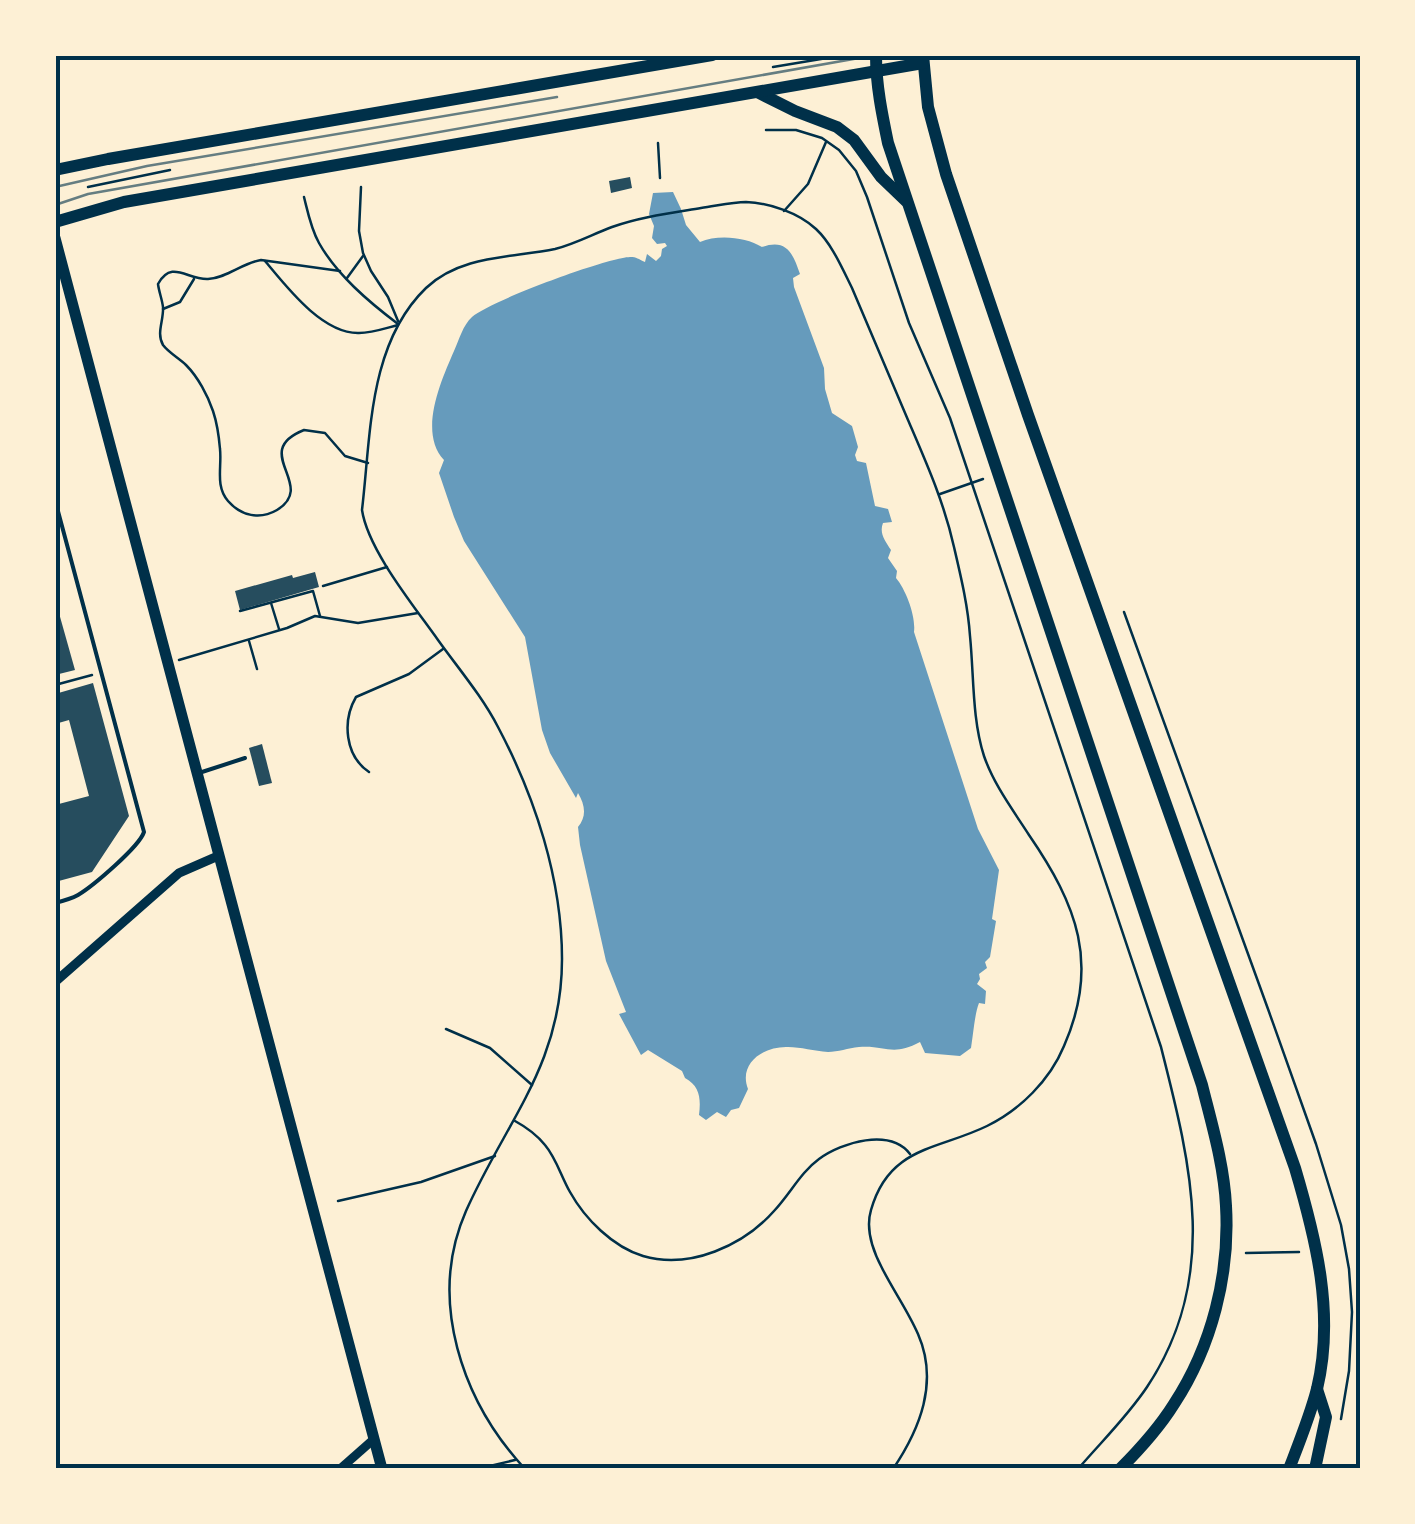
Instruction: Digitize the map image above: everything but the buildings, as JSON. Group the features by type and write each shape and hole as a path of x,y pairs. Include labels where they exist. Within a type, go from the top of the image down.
{"main road":[{"path":"55,170 712,55"},
{"path":"876,55 888,144 1202,1085 1225,1191 1224,1276 1208,1335 1176,1402 1120,1469"},
{"path":"55,222 124,202 759,93 876,72 923,59 928,107 946,174 1300,1185 1319,1258 1324,1346 1317,1389 1289,1469"},
{"path":"759,93 837,126 854,140 880,177 908,203"},
{"path":"1315,1469 1326,1417 1317,1389"}],"street":[{"path":"55,238 382,1469"},
{"path":"55,982 179,873 218,856"},
{"path":"340,1469 374,1438"}],"lane":[{"path":"55,500 144,832 138,844 85,890 55,904"},
{"path":"198,773 246,758"}],"path":[{"path":"772,67 845,55"},
{"path":"766,130 807,132 827,141 847,159 862,184 909,324 950,418 1160,1047 1193,1198 1190,1276 1173,1336 1147,1387 1078,1469"},
{"path":"784,211 808,184 827,141"},
{"path":"658,143 660,178"},
{"path":"88,186 170,170"},
{"path":"361,186 359,232 364,255 400,325"},
{"path":"304,197 318,241 347,278 400,325"},
{"path":"525,1469 498,1436 471,1390 455,1344 452,1264 466,1212 547,1052 561,990 561,937 551,871 533,806 497,726 388,567 363,518 378,372 400,325 426,289 466,264 566,246 643,218 745,202 784,211 817,230 840,263 940,494 968,611 984,755 1004,798 1065,893 1078,934 1082,972 1069,1035 1036,1089 1011,1112 984,1128 911,1155 897,1166 876,1196 869,1218 870,1236 878,1260 919,1337 927,1378 923,1408 908,1447 893,1469"},
{"path":"347,278 364,255"},
{"path":"264,260 296,299 335,326 354,334 400,325"},
{"path":"340,270 264,260 248,263 218,278 202,279 175,272 158,284 163,309 160,331 162,342 190,369 210,403 219,438 223,494 240,511 264,515 284,505 291,484 280,451 292,434 304,430 325,434 345,456 368,463"},
{"path":"163,309 180,302 195,278"},
{"path":"940,494 998,474"},
{"path":"322,586 388,567"},
{"path":"240,612 314,591 320,616"},
{"path":"271,603 280,630"},
{"path":"1124,612 1320,1155 1341,1225 1350,1269 1352,1312 1349,1371 1340,1425"},
{"path":"169,662 320,616 358,623 419,613"},
{"path":"248,639 256,669"},
{"path":"368,772 358,764 349,744 349,713 356,698 409,674 444,648"},
{"path":"55,685 102,672"},
{"path":"446,1029 490,1048 533,1086"},
{"path":"515,1120 544,1144 574,1200 601,1230 622,1247 658,1258 700,1256 747,1234 765,1220 814,1163 847,1144 892,1141 902,1144 911,1155"},
{"path":"338,1201 421,1182 496,1156"},
{"path":"1246,1253 1299,1252"},
{"path":"477,1469 516,1460"}],"water":[{"path":"673,192 686,225 700,242 723,237 762,247 778,245 795,260 800,274 793,278 794,287 824,368 832,413 852,426 858,447 855,455 857,461 866,463 875,506 888,509 892,522 883,523 882,530 891,550 888,558 909,604 914,632 978,829 999,870 990,957 977,984 986,991 985,1004 979,1003 971,1048 960,1056 925,1053 920,1042 896,1050 770,1049 750,1064 748,1089 739,1108 726,1117 717,1112 706,1120 699,1115 694,1085 682,1071 648,1050 641,1055 619,1014 626,1012 606,961 580,845 582,802 550,753 542,730 525,637 464,541 454,517 439,473 444,460 436,449 432,421 438,391 472,317 574,272 630,257 645,262 647,254 656,261 667,246 652,238 654,226 649,214 653,193"}],"tram line":[{"path":"55,205 88,194 876,55"},
{"path":"55,187 147,166 557,97"}]}
